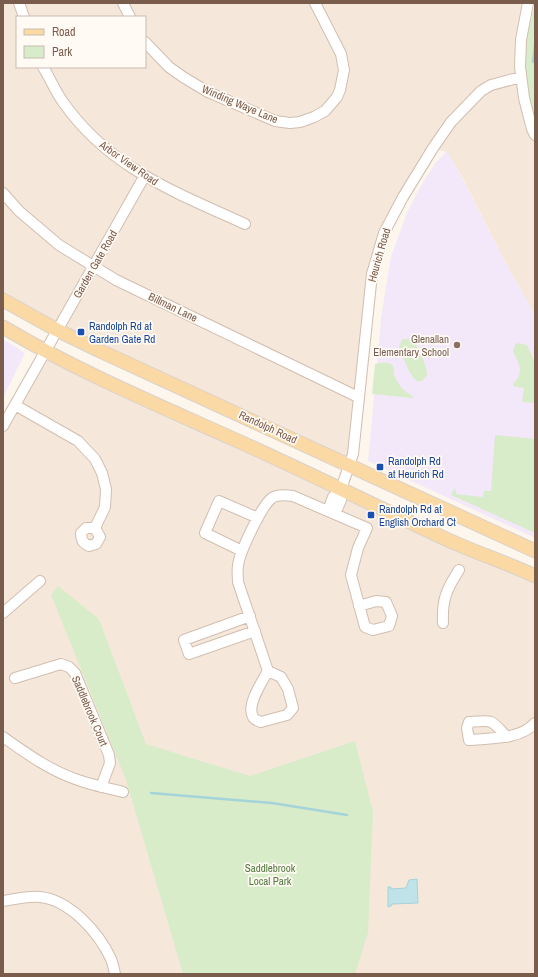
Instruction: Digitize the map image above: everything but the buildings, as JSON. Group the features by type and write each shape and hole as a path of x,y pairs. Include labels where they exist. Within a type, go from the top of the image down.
{"main road":[{"name":"Randolph Road","path":"3,300 57,330 535,551"},
{"path":"3,327 45,351 152,403 282,461 450,541 535,576"}],"street":[{"path":"19,3 24,16"},
{"path":"123,3 130,16"},
{"name":"Winding Waye Lane","path":"146,43 169,66 183,77 208,92 275,122 300,122 326,111 340,90 344,70 341,54 315,3"},
{"path":"528,3 521,40 520,77 532,129 535,135"},
{"name":"Arbor View Road","path":"45,68 62,101 80,123 107,150 144,177 245,224"},
{"name":"Heurich Road","path":"331,512 333,497 341,489 353,454 372,274 384,233 403,196 451,122 481,91 491,85 520,77"},
{"name":"Garden Gate Road","path":"3,426 144,177"},
{"name":"Billman Lane","path":"3,193 19,211 59,245 116,280 358,397"},
{"path":"15,405 78,441 96,459 102,473 106,489 105,507 95,528"},
{"path":"268,671 281,677 288,689 293,708 287,715 261,722 253,718 250,710 268,671 238,582 238,566 242,551 258,518 266,503 273,496 293,496 367,528 358,548 351,575 359,606"},
{"path":"242,551 205,533 219,500 258,518"},
{"path":"443,623 442,608 448,587 459,570"},
{"path":"3,614 40,582"},
{"path":"250,616 184,640 189,654 254,631"},
{"name":"Saddlebrook Court","path":"15,678 61,664 68,667 75,673 109,755 110,763 101,786"},
{"path":"507,737 520,733 535,723"},
{"path":"3,737 30,756 53,769 80,781 123,792"},
{"path":"3,901 40,897 52,900 72,910 92,929 111,960 115,974"}],"shaded area":[{"path":"3,3 528,3 525,26 535,135 535,315 505,262 461,175 447,152 433,149 403,197 372,274 349,465 3,300"},
{"name":"Glenallan Elementary School","path":"447,151 505,262 535,315 535,538 368,461 381,318 391,256 407,213 419,189 436,162"},
{"path":"3,339 25,353 3,398"},
{"path":"45,351 535,576 535,974 3,974 3,426"}],"green space":[{"path":"535,5 535,123 522,98 525,32 532,18"},
{"path":"403,339 410,340 414,343 422,357 427,372 427,375 423,380 417,381 411,375 400,354 399,347"},
{"path":"516,343 527,345 535,363 535,403 522,402 524,388 513,386 520,372 519,364 513,351"},
{"path":"387,363 392,365 395,378 401,387 413,396 413,398 372,394 375,364"},
{"path":"495,435 535,439 535,533 451,495 455,488 456,494 483,497 484,491 491,491"},
{"name":"Saddlebrook Local Park","path":"58,586 99,619 146,744 250,776 355,741 373,812 368,933 355,974 183,974 126,780 51,595"}],"water":[{"path":"417,879 418,903 392,904 388,907 388,887 391,887 391,889 406,888 409,880"}],"waterway":[{"path":"533,62 535,46"},
{"path":"151,793 272,803 347,815"}],"place":[{"name":"Randolph Rd at Garden Gate Rd","path":"81,332"},
{"name":"Glenallan Elementary School","path":"457,345"},
{"name":"Randolph Rd at Heurich Rd","path":"380,467"},
{"name":"Randolph Rd at English Orchard Ct","path":"371,515"}]}
